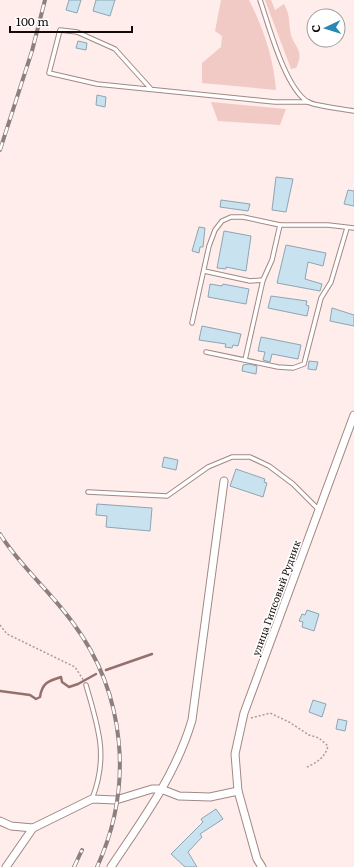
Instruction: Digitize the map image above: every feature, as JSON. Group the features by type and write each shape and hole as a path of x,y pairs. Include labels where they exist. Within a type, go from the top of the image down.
{"street":[{"name":"улица Гипсовый Рудник","path":"262,867 257,859 238,791 235,754 242,722 318,509 354,416"},
{"path":"111,867 161,789 177,761 192,720 224,481"},
{"path":"6,867 33,828 92,799 116,800 145,790 161,789 179,796 210,797 238,791"},
{"path":"0,821 10,826 33,828"}],"lane":[{"path":"260,0 276,49 290,82 309,102"},
{"path":"151,89 115,49 77,32 60,30 49,73 97,84 275,102 309,102 354,111"},
{"path":"192,323 215,230 222,221 231,217 243,217 280,225 328,225 354,228"},
{"path":"245,360 263,280 272,260 280,225"},
{"path":"206,352 293,368 304,364 321,298 331,282 347,228"},
{"path":"204,272 250,281 263,280"},
{"path":"88,492 167,496 208,467 232,457 250,457 269,466 293,484 318,509"},
{"path":"86,685 99,733 102,756 98,781 92,799"}],"path":[{"path":"0,625 7,634 75,667 86,685"},
{"path":"242,722 255,715 270,713 289,722 309,736 319,738 328,746 327,753 317,762 305,768"}],"shaded area":[{"path":"221,0 249,0 259,21 267,44 273,67 276,90 202,83 202,63 221,47 222,36 215,31"},
{"path":"265,0 271,0 275,10 284,4 288,16 291,35 300,58 296,68 291,69"},
{"path":"211,102 286,109 280,125 218,121"}],"building":[{"path":"69,0 81,0 77,13 66,10"},
{"path":"96,0 115,0 110,16 93,11"},
{"path":"78,41 87,43 86,50 76,48"},
{"path":"97,95 106,97 105,107 96,105"},
{"path":"276,177 293,179 286,212 272,210"},
{"path":"348,190 354,191 354,206 344,204"},
{"path":"221,200 250,204 248,211 220,207"},
{"path":"199,227 205,228 203,247 200,247 199,253 192,251"},
{"path":"224,231 251,236 246,271 226,267 226,269 217,268"},
{"path":"286,245 326,253 323,266 308,262 305,279 322,284 320,291 277,283"},
{"path":"210,284 222,286 223,284 249,289 246,304 208,297"},
{"path":"271,296 307,301 306,305 309,306 307,316 268,308"},
{"path":"332,308 354,315 354,326 330,321"},
{"path":"202,326 241,334 238,346 233,345 232,348 225,347 226,344 199,340"},
{"path":"261,337 301,345 298,359 272,354 270,362 263,360 265,352 258,351"},
{"path":"309,361 318,362 316,370 308,369"},
{"path":"249,364 257,366 256,374 242,371 243,365"},
{"path":"164,457 178,460 176,470 162,467"},
{"path":"236,469 265,479 264,482 267,483 263,497 230,486"},
{"path":"97,504 152,508 150,531 106,527 107,516 96,515"},
{"path":"307,610 319,614 314,631 302,627 303,622 299,621 302,614 305,615"},
{"path":"313,700 326,704 322,717 309,712"},
{"path":"338,719 347,721 345,731 336,729"},
{"path":"216,809 223,819 200,834 202,837 188,852 197,867 185,867 171,854 203,822 201,819"}],"waterway":[{"path":"106,670 152,654"},
{"path":"0,691 30,695 36,699 40,697 42,689 46,683 53,680 61,677 62,682 69,687 78,684 96,674"}],"railway":[{"path":"0,150 32,51 45,0"},
{"path":"0,534 16,557 55,600 73,623 91,651 104,680 114,710 119,742 120,773 116,805 109,836 97,867"},
{"path":"74,867 82,850"}]}
